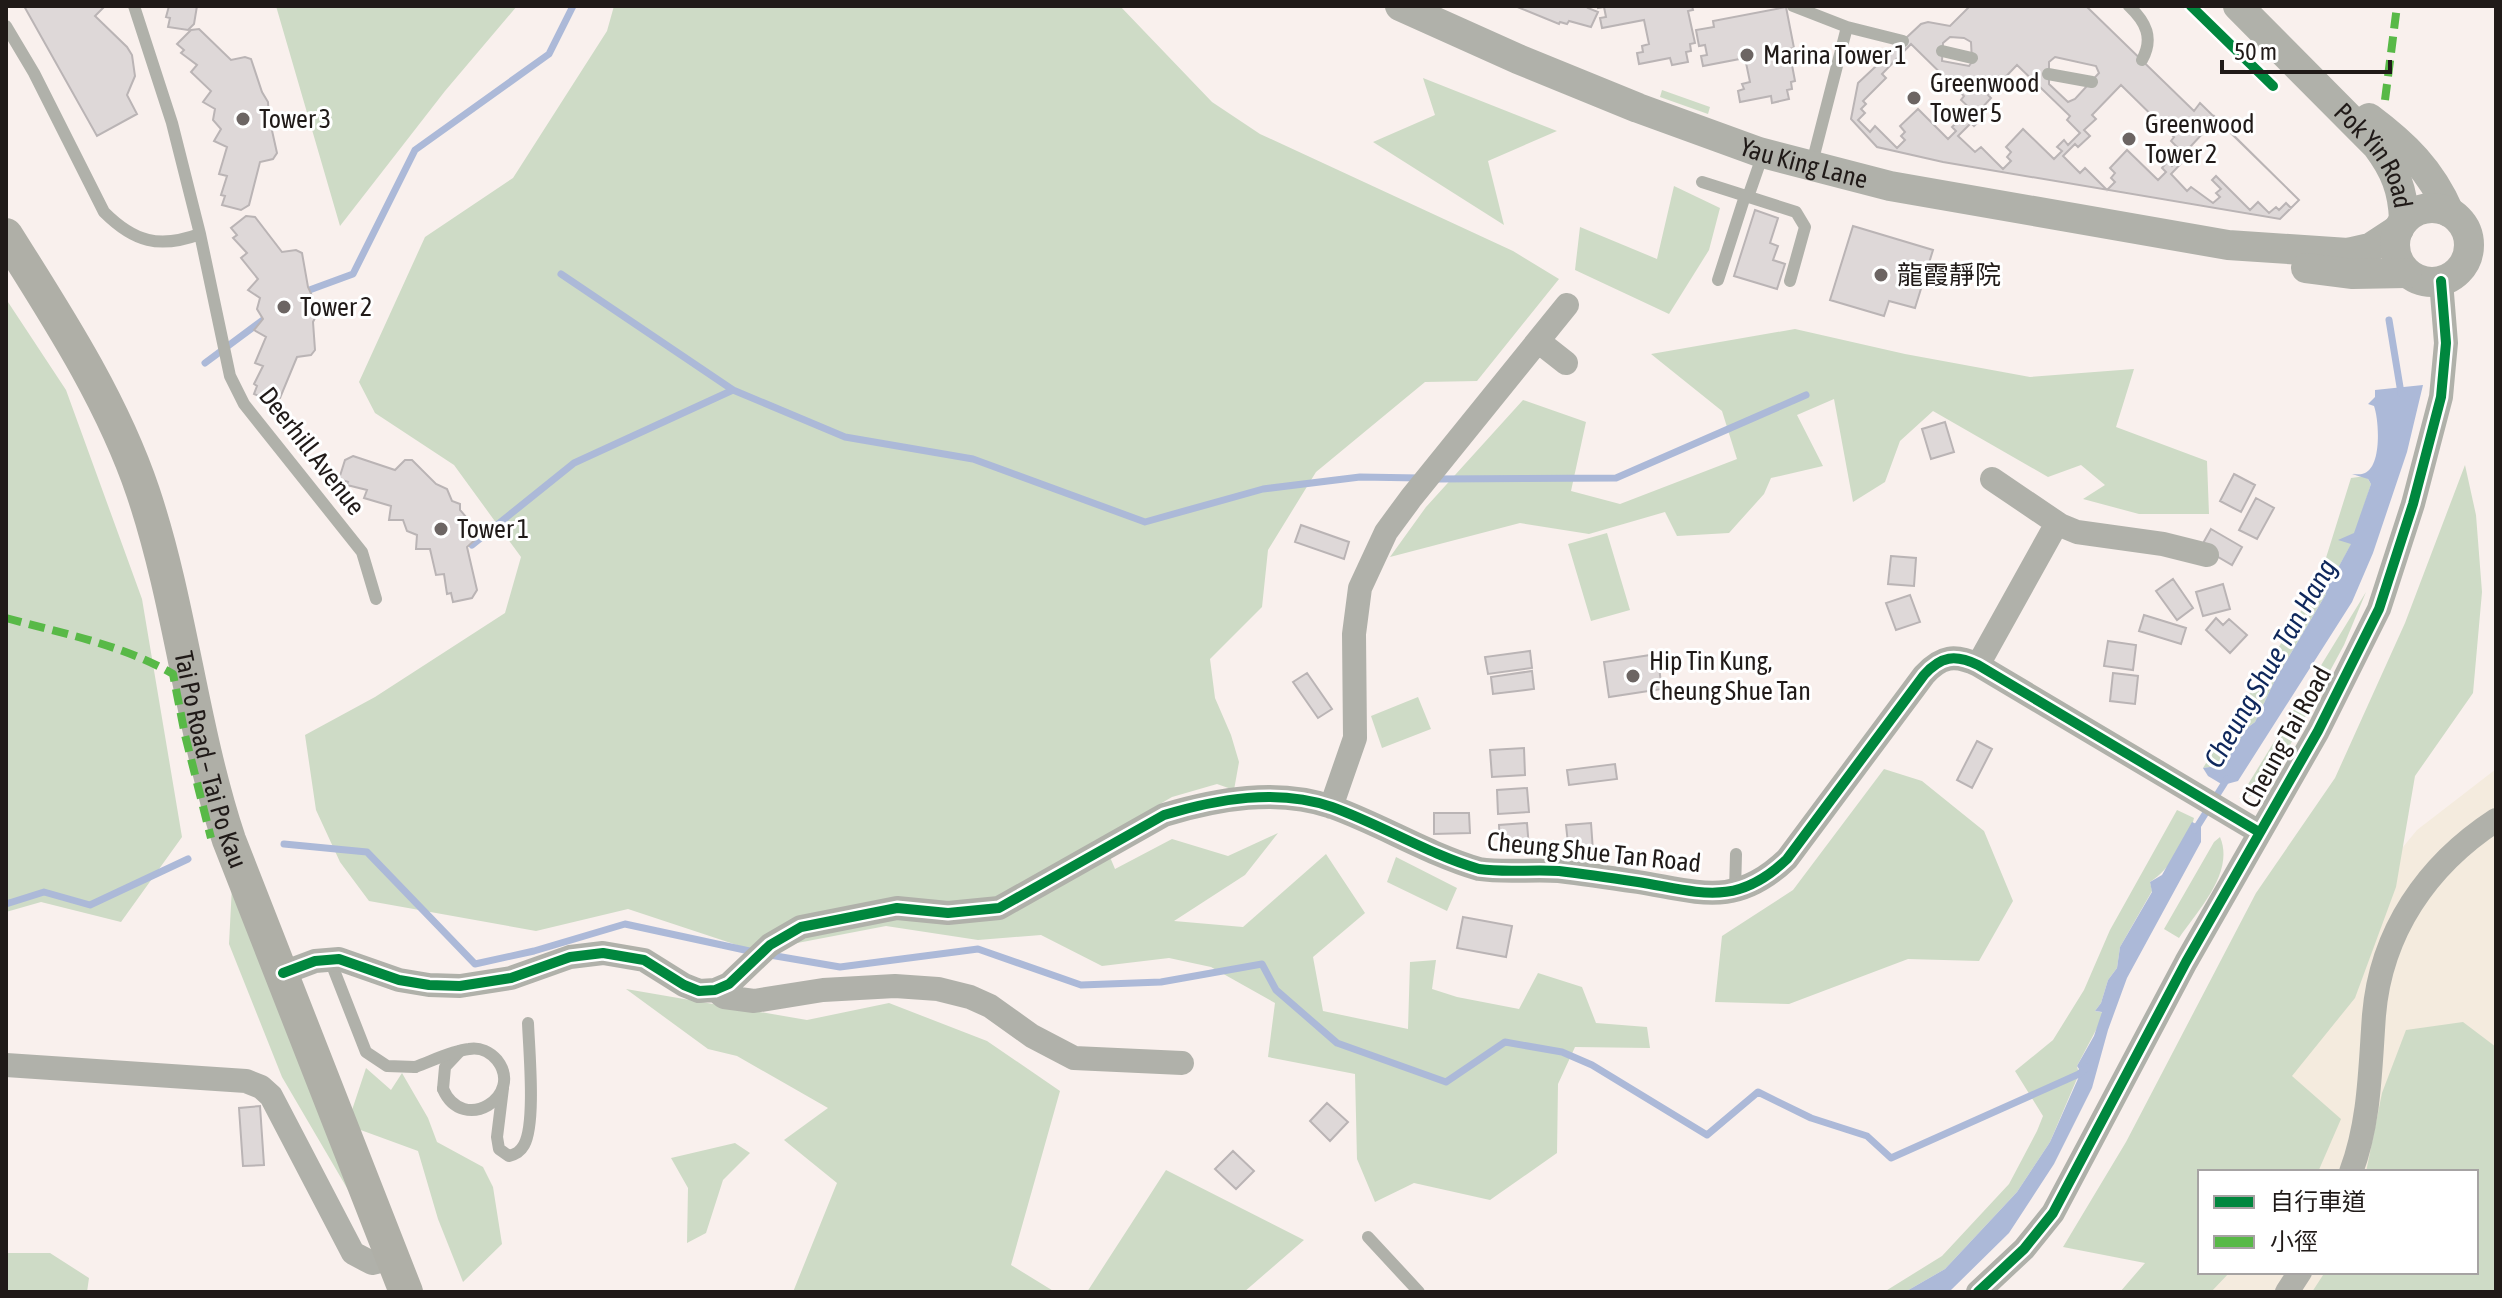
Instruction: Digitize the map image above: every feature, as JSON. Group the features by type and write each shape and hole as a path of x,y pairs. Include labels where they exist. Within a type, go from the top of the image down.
{"main road":[{"name":"Tai Po Road – Tai Po Kau","path":"6,235 106,404 143,491 172,588 218,808 249,896 283,973 406,1292"}],"street":[{"name":"Yau King Lane","path":"1400,6 1624,103 1764,153 1936,196 2228,245 2348,253 2370,248 2402,224"},
{"name":"Pok Yin Road","path":"2238,6 2386,158 2402,190 2402,224"},
{"name":"Pok Yin Road","path":"2295,62 2410,151 2430,174 2449,212"},
{"path":"2430,208 2457,217 2467,231 2470,249 2464,266 2450,278 2441,281 2424,282 2407,273 2397,257 2395,238 2402,224 2421,210 2430,208"},
{"name":"Yau King Lane","path":"2228,245 2271,260 2326,272 2367,275 2407,273"},
{"name":"Cheung Tai Road","path":"1978,1292 2024,1249 2053,1213 2186,962 2318,731 2379,609 2413,504 2441,397 2446,343 2441,281"},
{"path":"1331,807 1355,738 1354,634 1360,588 1386,532 1567,305"},
{"path":"1538,341 1566,363"},
{"path":"1992,479 2057,523 2077,532 2163,544 2207,555"},
{"path":"1978,665 2057,523"},
{"path":"1735,891 1770,876 1787,859 1935,663 1951,657 1978,665 2259,832"},
{"name":"Cheung Shue Tan Road","path":"726,984 770,945 801,927 882,909 908,908 948,913 999,908 1151,820 1193,806 1248,798 1281,797 1331,807 1479,869 1498,872 1558,871 1700,894 1735,891"},
{"path":"2352,1170 2367,1108 2374,1017 2384,963 2410,905 2440,864 2496,820"},
{"path":"283,973 315,961 330,960 349,962 399,980 448,986 511,978 581,954 612,953 644,960 699,991 726,984 724,997 754,1001 823,990 895,986 938,989 990,1006 1032,1036 1074,1058 1182,1063"},
{"path":"6,1065 246,1081 261,1087 271,1096 353,1253 372,1263 393,1258"},
{"path":"2287,1292 2299,1274"}],"lane":[{"name":"Deerhill Avenue","path":"134,6 172,123 200,234 230,376 244,404 362,552 376,599"},
{"path":"1793,6 1847,27 1903,41"},
{"path":"2129,6 2142,18 2148,34 2147,51 2142,60"},
{"path":"6,26 34,73 104,212 119,227 138,238 158,243 180,241 200,234"},
{"path":"1811,167 1847,27"},
{"path":"1942,51 1972,58"},
{"path":"2048,74 2092,82"},
{"path":"1718,280 1764,153"},
{"path":"1702,182 1796,212 1805,227 1790,281"},
{"path":"1735,891 1736,854"},
{"path":"330,960 366,1052 387,1066 415,1067 457,1052 464,1050 470,1048 479,1049 483,1050 490,1053 494,1057 499,1063 502,1069 503,1075 503,1084 492,1103 477,1110 465,1109 451,1101 443,1089 443,1073 453,1056 459,1051 466,1049 472,1048 482,1050 486,1051 492,1055 496,1059 500,1065 503,1071 504,1077 499,1149 509,1156 518,1153 526,1142 530,1120 528,1023"},
{"path":"1368,1237 1419,1292"}],"shaded area":[{"path":"2496,769 2496,1292 2145,1292 2198,1273 2478,1274 2478,1170 2215,1170 2370,887 2417,830"}],"green space":[{"path":"276,6 517,6 445,91 340,226"},
{"path":"614,6 1120,6 1212,102 1260,134 1513,251 1559,279 1477,381 1425,382 1316,472 1268,550 1262,607 1210,659 1215,698 1239,762 1234,790 1217,784 1172,797 1102,838 1115,869 1172,839 1228,856 1278,833 1245,875 1174,921 1243,927 1326,854 1365,913 1313,957 1323,1011 1408,1029 1410,962 1436,960 1432,989 1457,997 1519,1009 1538,973 1582,987 1596,1023 1647,1027 1650,1048 1575,1047 1558,1084 1557,1153 1490,1200 1414,1183 1375,1202 1357,1159 1355,1074 1268,1057 1275,1003 1211,967 1169,958 1102,966 1041,935 978,940 886,926 755,951 628,909 536,931 369,901 340,862 316,810 305,735 375,697 505,613 521,557 454,465 375,413 359,382 425,237 513,178 607,31"},
{"path":"1423,78 1557,131 1488,161 1504,225 1373,142 1435,115"},
{"path":"1662,90 1710,107 1708,114 1660,97"},
{"path":"1674,186 1720,208 1709,250 1669,314 1575,270 1580,227 1657,259"},
{"path":"6,299 66,390 142,599 182,837 121,922 41,902 6,912"},
{"path":"1795,329 1905,354 2030,377 2134,369 2116,427 2207,461 2209,514 2139,514 2083,499 2105,485 2081,465 2048,477 1933,411 1900,441 1885,482 1853,502 1834,399 1797,415 1823,466 1771,478 1764,494 1729,533 1677,536 1665,512 1589,534 1520,523 1390,557 1426,507 1523,400 1586,422 1571,491 1620,504 1737,459 1722,411 1651,354"},
{"path":"2465,465 2476,515 2482,592 2473,693 2415,776 2396,887 2355,998 2292,1076 2341,1119 2319,1170 2198,1170 2198,1274 2228,1274 2211,1292 2120,1292 2145,1263 2063,1247 2126,1142 2256,893 2335,778 2405,623"},
{"path":"2366,476 2371,484 2353,541 2275,680 2255,722 2243,731 2223,765 2203,768 2300,613 2325,561 2351,478"},
{"path":"1607,533 1630,610 1591,621 1568,544"},
{"path":"2366,592 2344,645 2268,786 2239,799"},
{"path":"1418,697 1431,729 1382,748 1371,716"},
{"path":"1884,769 1922,781 1984,831 2013,901 1979,961 1908,959 1789,1004 1715,1002 1722,936 1793,890"},
{"path":"2177,810 2194,818 2191,827 2171,862 2150,882 2152,891 2120,947 2117,968 2108,980 2101,1003 2095,1011 2105,1013 2077,1066 2079,1074 2050,1142 2017,1192 1945,1269 1905,1292 1884,1292 1942,1256 2009,1184 2043,1116 2015,1071 2053,1040 2084,990 2110,930"},
{"path":"2220,837 2223,864 2219,877 2179,938 2164,929 2214,842"},
{"path":"1396,857 1457,888 1447,911 1387,882"},
{"path":"232,886 361,1212 282,1077 229,944"},
{"path":"626,989 807,1020 889,1003 987,1041 1060,1091 1011,1265 1055,1292 793,1292 837,1183 784,1140 828,1108 737,1056 708,1049"},
{"path":"2463,1022 2496,1047 2496,1292 2312,1292 2324,1274 2478,1274 2478,1170 2366,1170 2382,1093 2406,1030"},
{"path":"366,1068 391,1090 402,1073 428,1118 437,1142 483,1167 493,1187 502,1244 463,1282 438,1219 418,1151 347,1125"},
{"path":"735,1143 750,1153 723,1180 706,1233 687,1243 688,1188 671,1158"},
{"path":"1166,1170 1304,1240 1244,1292 1087,1292"},
{"path":"6,1253 50,1253 89,1278 87,1292 6,1292"}],"water":[{"path":"2423,385 2407,452 2373,553 2352,602 2238,781 2223,785 2208,776 2203,768 2223,765 2243,731 2255,722 2275,680 2326,594 2319,588 2327,588 2351,544 2338,540 2354,533 2371,484 2368,479 2352,474 2365,473 2377,452 2377,421 2374,406 2368,404 2375,397 2375,390"},
{"path":"2192,822 2201,826 2201,842 2127,978 2092,1088 2054,1164 2009,1233 1949,1292 1905,1292 1945,1269 2017,1192 2050,1142 2081,1072 2077,1066 2094,1036 2102,1012 2095,1011 2101,1003 2108,980 2117,968 2120,947 2152,892 2150,882 2162,875"}],"building":[{"path":"24,6 105,6 95,16 132,55 135,76 127,95 137,114 97,136"},
{"path":"169,6 197,6 194,24 188,30 168,27 170,18 166,17"},
{"path":"1515,6 1589,6 1598,12 1591,27 1569,21 1559,24"},
{"path":"1598,6 1692,6 1693,10 1688,11 1695,43 1690,44 1691,51 1686,52 1688,62 1672,65 1670,58 1639,64 1637,53 1643,52 1642,46 1649,44 1644,20 1602,28 1600,18 1606,17 1604,7"},
{"path":"1970,6 2086,6 2194,111 2200,103 2299,200 2280,219 1943,162 1877,147 1851,119 1858,83 1921,24 1928,22 1950,26","holes":["1950,37 1971,42 1972,62 1969,66 1942,61 1943,43","2055,57 2096,66 2099,73 2075,99 2068,102 2049,84 2049,62"]},
{"name":"Marina Tower 1","path":"1786,7 1794,48 1789,49 1795,81 1791,82 1792,89 1787,90 1789,99 1772,103 1771,96 1740,102 1738,91 1744,89 1742,84 1750,82 1745,58 1703,66 1701,56 1707,55 1705,45 1699,46 1696,30 1714,27 1713,21"},
{"name":"Tower 3","path":"199,29 231,60 251,59 268,102 269,118 273,121 271,126 277,153 273,159 260,162 249,205 241,210 222,205 225,196 221,195 227,176 219,174 227,147 214,141 221,129 213,120 215,109 203,102 211,91 191,72 197,65 181,53 184,50 177,44 191,30"},
{"name":"Greenwood Tower 5","path":"1911,44 1964,96 1961,100 1974,112 1963,124 1959,120 1952,127 1956,131 1948,139 1918,109 1900,126 1905,132 1901,136 1905,140 1897,148 1875,126 1870,132 1858,120 1865,113 1861,109 1866,104 1863,101 1886,78 1882,74"},
{"path":"2017,65 2070,116 2067,120 2080,133 2068,145 2064,140 2057,147 2062,151 2054,159 2023,129 2006,147 2011,152 2007,157 2011,161 2003,169 1981,147 1975,152 1958,136 1985,115 1980,110 1991,98 1988,95"},
{"name":"Greenwood Tower 2","path":"2121,85 2174,137 2171,141 2184,154 2172,166 2168,161 2162,168 2166,172 2158,180 2127,150 2110,168 2115,173 2111,178 2115,182 2107,190 2085,168 2080,173 2063,156 2075,144 2078,147 2090,136 2084,130 2096,119 2092,115"},
{"path":"2214,116 2299,200 2291,208 2286,203 2279,210 2276,207 2269,213 2258,202 2250,210 2216,176 2212,180 2221,189 2216,193 2220,197 2213,203 2191,187 2187,191 2171,174 2193,151 2190,147"},
{"path":"1755,210 1778,218 1770,243 1778,246 1773,260 1785,264 1777,289 1734,276"},
{"name":"Tower 2","path":"246,216 255,217 282,252 296,250 302,253 313,298 311,310 315,318 315,350 311,355 297,357 280,398 272,402 254,394 257,386 254,384 263,366 255,363 266,337 254,330 263,319 257,309 260,298 248,290 258,279 241,258 247,253 233,238 237,235 231,228"},
{"name":"龍霞靜院","path":"1853,226 1933,250 1915,308 1889,301 1884,316 1830,300"},
{"path":"1945,422 1954,452 1931,459 1922,429"},
{"name":"Tower 1","path":"353,456 395,470 405,460 412,460 436,484 447,489 452,501 460,504 460,510 478,531 477,538 467,547 477,590 472,598 453,602 451,593 447,594 444,574 436,575 430,549 416,549 417,535 407,531 403,520 389,520 391,506 364,498 367,490 347,485 348,482 339,479 345,460"},
{"path":"2234,474 2255,485 2241,512 2220,501"},
{"path":"2256,498 2274,508 2257,539 2239,530"},
{"path":"1301,525 1349,542 1344,559 1295,542"},
{"path":"2211,529 2242,547 2232,565 2201,547"},
{"path":"1891,556 1916,558 1914,586 1888,584"},
{"path":"2173,579 2193,608 2177,620 2156,591"},
{"path":"2223,584 2230,609 2203,616 2196,592"},
{"path":"1910,595 1920,622 1896,630 1886,603"},
{"path":"2144,615 2186,628 2181,644 2139,631"},
{"path":"2216,618 2223,625 2229,619 2247,635 2230,653 2206,630"},
{"path":"2108,641 2136,645 2133,670 2104,666"},
{"path":"1530,651 1532,668 1488,674 1485,657"},
{"name":"Hip Tin Kung, Cheung Shue Tan","path":"1657,654 1662,689 1609,697 1604,662"},
{"path":"1532,671 1534,689 1493,694 1491,677"},
{"path":"1307,673 1332,709 1318,718 1293,682"},
{"path":"2113,673 2138,676 2135,704 2110,701"},
{"path":"1977,741 1992,749 1972,788 1957,780"},
{"path":"1524,748 1525,775 1492,777 1490,750"},
{"path":"1615,764 1617,779 1569,785 1567,770"},
{"path":"1527,788 1529,812 1498,814 1497,790"},
{"path":"1434,813 1469,813 1470,833 1434,834"},
{"path":"1527,823 1529,848 1500,850 1499,825"},
{"path":"1591,823 1593,851 1569,853 1566,825"},
{"path":"1463,917 1512,926 1506,957 1457,948"},
{"path":"1327,1103 1348,1122 1330,1141 1310,1121"},
{"path":"260,1106 264,1165 243,1166 239,1108"},
{"path":"1233,1151 1254,1171 1236,1189 1215,1169"}],"waterway":[{"path":"304,292 353,274 415,150 549,54 573,6"},
{"path":"561,274 733,390 845,437 973,459 1145,522 1263,489 1360,477 1420,478"},
{"path":"205,363 267,317"},
{"name":"Cheung Shue Tan Hang","path":"2389,320 2401,393"},
{"path":"472,545 574,463 733,390"},
{"path":"1436,479 1616,478 1806,395"},
{"name":"Cheung Shue Tan Hang","path":"2195,830 2227,779"},
{"name":"Cheung Shue Tan Hang","path":"284,844 367,852 475,964 534,951 625,924 754,952"},
{"path":"6,904 44,892 90,905 188,859"},
{"name":"Cheung Shue Tan Hang","path":"770,955 840,967 978,949 1081,985 1161,982 1262,964 1276,990 1337,1043 1446,1082 1505,1042 1562,1052 1592,1065 1707,1135 1758,1092 1811,1118 1867,1136 1891,1158 2079,1074 2087,1067"}],"marked path":[{"path":"2385,100 2397,6"},
{"path":"6,618 113,647 173,674 211,838"}],"cycle path":[{"path":"2191,6 2273,86"},
{"path":"1978,1292 2024,1249 2053,1213 2186,962 2318,731 2379,609 2413,504 2441,397 2446,343 2441,281"},
{"path":"283,973 315,961 339,959 399,980 460,986 511,978 570,957 603,953 644,960 684,985 699,991 715,990 729,984 770,945 801,927 897,908 948,913 999,908 1164,815 1205,804 1248,798 1290,798 1332,807 1442,856 1479,869 1559,871 1699,892 1734,890 1751,885 1787,859 1924,675 1936,664 1955,658 1978,665 2259,832"}],"place":[{"name":"Marina Tower 1","path":"1747,55"},
{"name":"Greenwood Tower 5","path":"1914,98"},
{"name":"Tower 3","path":"243,119"},
{"name":"Greenwood Tower 2","path":"2129,139"},
{"name":"龍霞靜院","path":"1881,275"},
{"name":"Tower 2","path":"284,307"},
{"name":"Tower 1","path":"441,529"},
{"name":"Hip Tin Kung, Cheung Shue Tan","path":"1633,676"}]}
